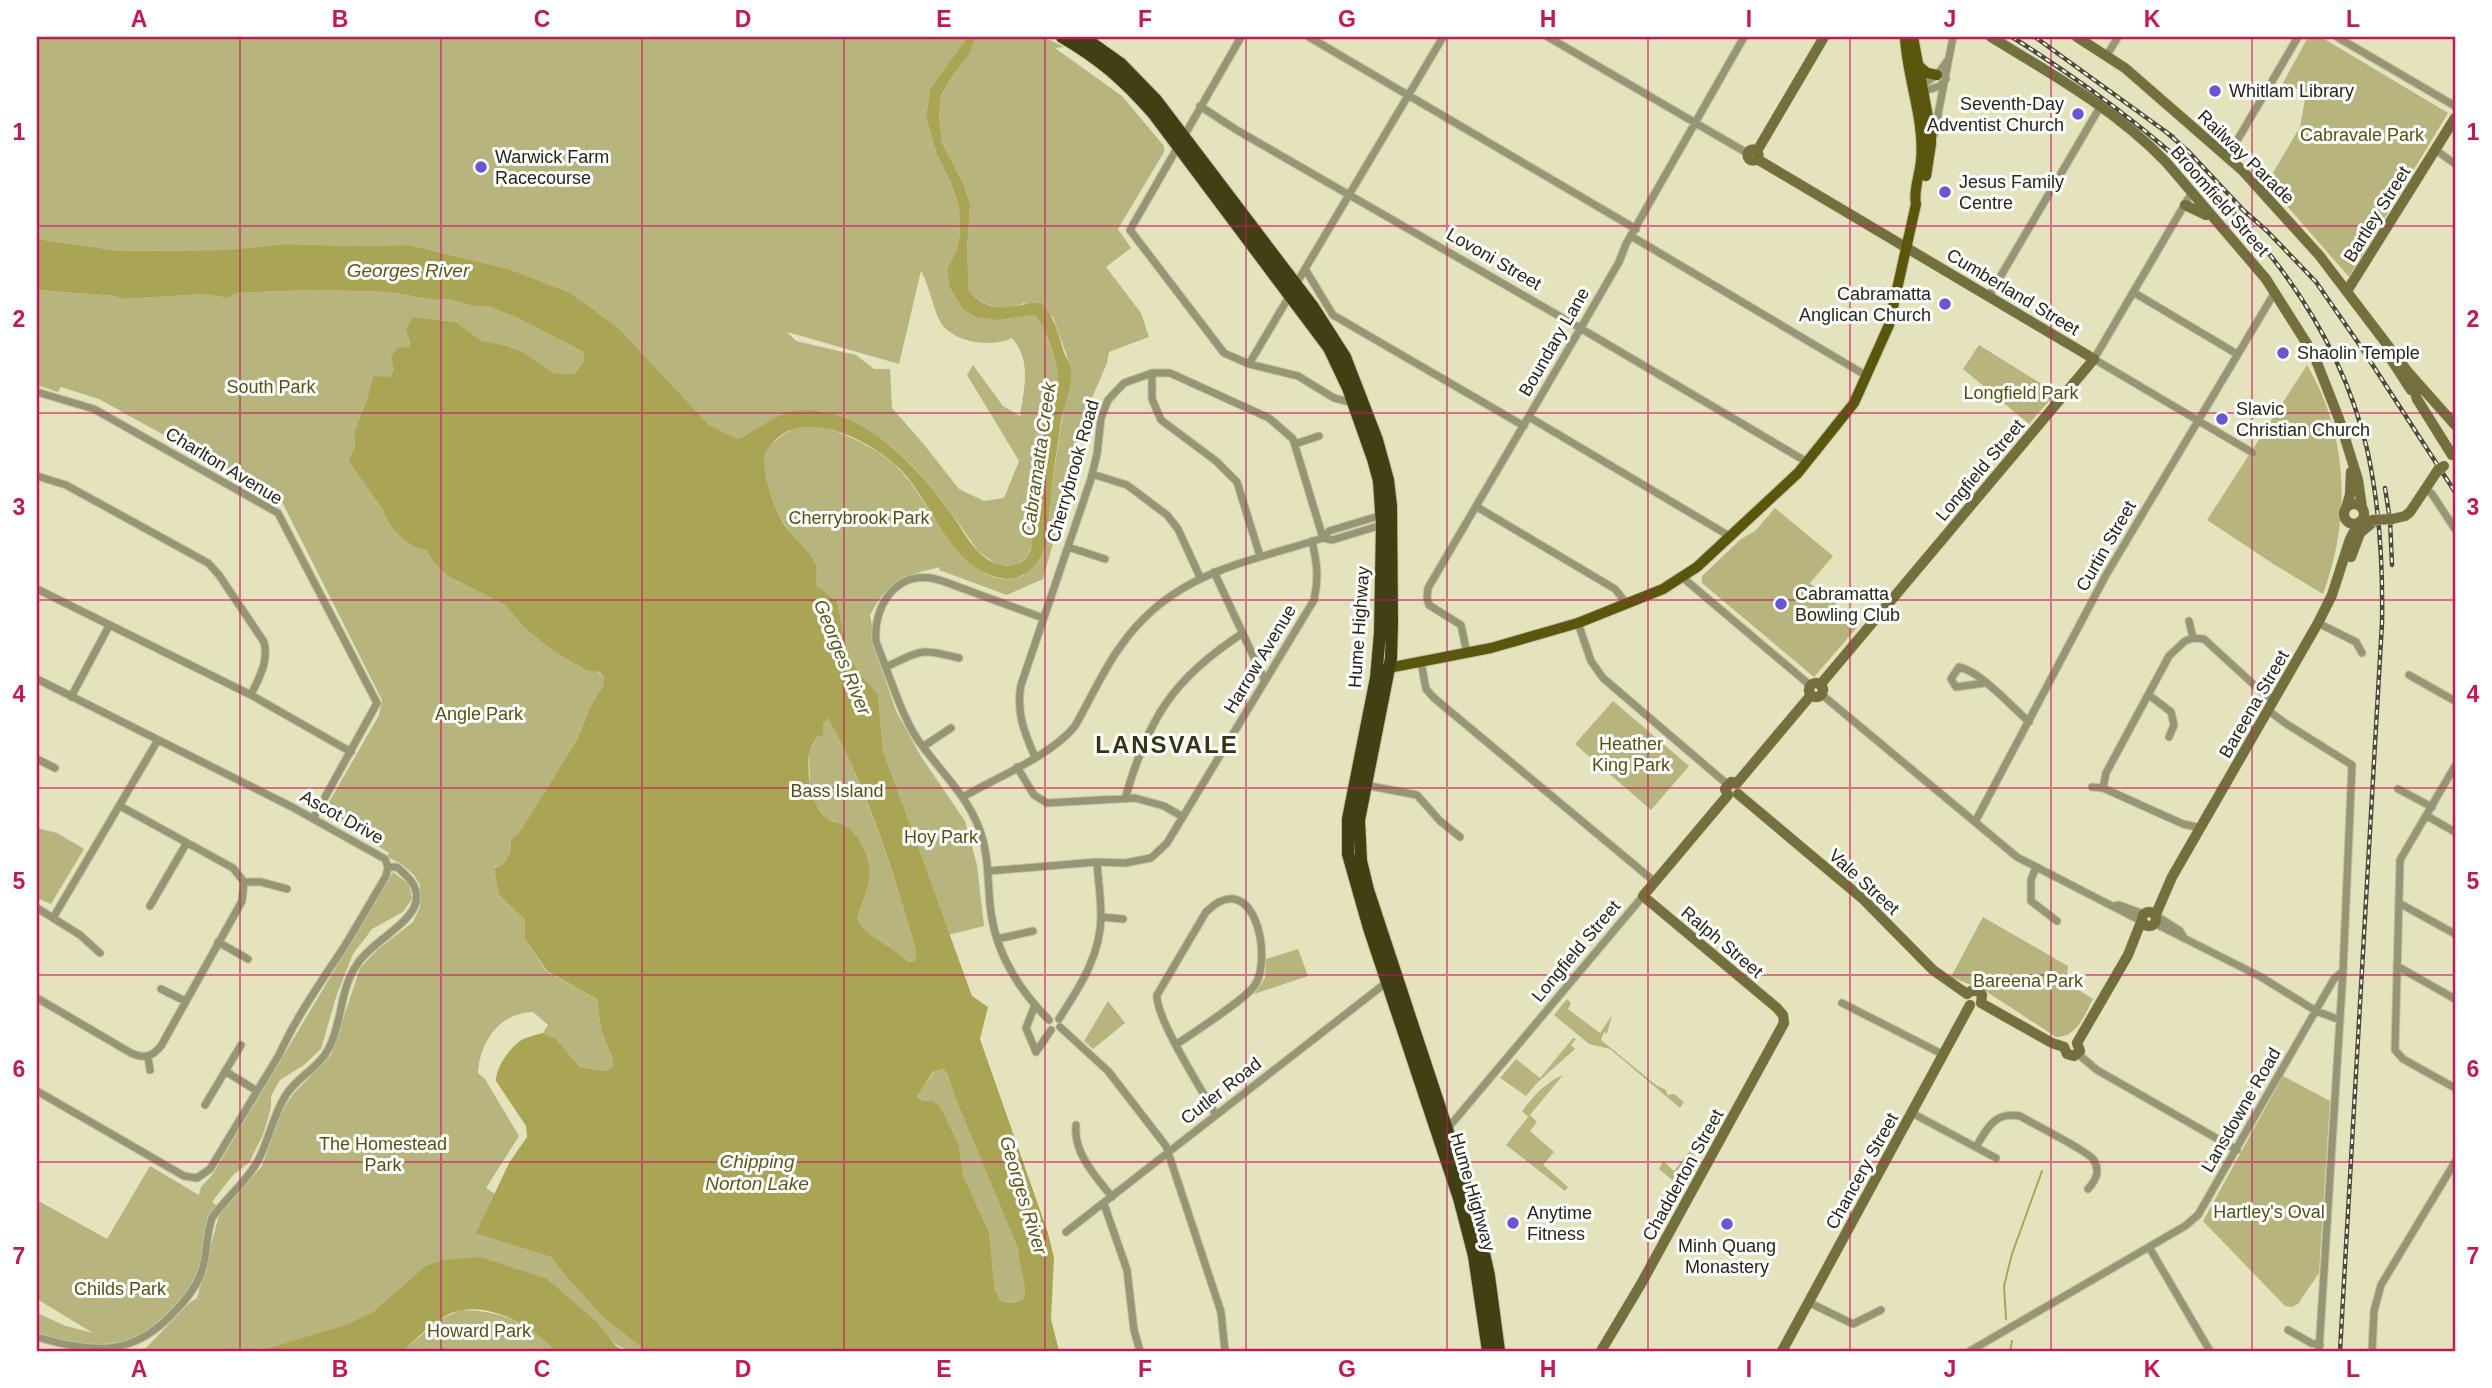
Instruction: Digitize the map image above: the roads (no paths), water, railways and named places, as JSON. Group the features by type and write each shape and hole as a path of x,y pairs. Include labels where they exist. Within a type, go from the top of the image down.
{"highway":[{"name":"Hume Highway","path":"1062,37 1098,59 1127,83 1180,141"},
{"name":"Hume Highway","path":"1083,37 1110,55 1135,77 1180,141 1293,289 1329,329 1345,357 1368,412 1385,467 1392,518 1392,623 1359,820 1361,861 1392,980 1467,1227 1488,1351"},
{"name":"Hume Highway","path":"1293,289 1329,348 1353,403 1373,459 1382,520 1380,634 1383,669 1354,783 1347,844 1349,864 1448,1128 1480,1234 1489,1276 1499,1351"}],"main road":[{"path":"1905,37 1931,144 1921,200 1916,204"},
{"path":"1383,669 1520,642 1578,623 1663,589 1731,537 1807,462 1845,416 1867,376 1889,324 1916,204 1922,148 1919,66 1913,37"},
{"path":"1919,66 1927,73 1942,77"}],"street":[{"path":"1241,37 1130,230 1220,348 1230,356 1298,376 1334,398 1353,403"},
{"path":"1310,37 1636,229"},
{"path":"1250,364 1443,37"},
{"name":"Cumberland Street","path":"1548,37 1754,155 2253,453"},
{"name":"Boundary Lane","path":"1467,653 1461,625 1429,605 1429,588 1619,261 1744,37"},
{"path":"1754,155 1824,37"},
{"path":"1931,144 1942,77 1953,37"},
{"name":"Broomfield Street","path":"1991,37 2100,107 2159,155 2192,192 2275,292 2314,355 2330,393 2348,451"},
{"name":"Railway Parade","path":"2077,37 2107,55 2228,156 2294,225 2408,372 2455,425"},
{"path":"2107,55 2118,37"},
{"path":"2228,156 2298,37"},
{"path":"2337,37 2455,106"},
{"path":"1918,89 1942,77"},
{"name":"Lovoni Street","path":"1200,106 1235,129 1807,462"},
{"path":"1989,296 2100,107"},
{"name":"Bartley Street","path":"2347,291 2455,118"},
{"path":"2436,150 2455,164"},
{"name":"Longfield Street","path":"1448,1128 2094,359 2192,192"},
{"path":"2185,205 2198,209 2218,224"},
{"path":"1631,236 1867,376"},
{"path":"1305,269 1333,315 1524,426"},
{"path":"2133,292 2237,354"},
{"name":"Curtin Street","path":"1975,822 2106,575 2275,292"},
{"name":"Railway Parade","path":"2371,323 2385,351 2417,399"},
{"path":"2330,600 2365,527 2401,513 2422,496 2437,471 2454,456 2417,399 2408,372"},
{"path":"1260,556 1237,482 1216,461 1161,419 1152,399 1152,373 1170,373 1186,378 1278,424 1295,444 1323,538"},
{"name":"Cherrybrook Road","path":"1035,757 1022,725 1019,695 1092,474 1101,418 1108,400 1124,383 1152,373"},
{"name":"Charlton Avenue","path":"37,392 94,409 278,513 377,704 351,752"},
{"path":"1529,417 1731,537"},
{"path":"1295,444 1319,436"},
{"path":"2348,451 2358,480 2363,509 2364,516 2360,522"},
{"name":"Bareena Street","path":"2078,1048 2128,955 2133,951 2165,883 2172,877 2330,600 2342,570 2349,541 2346,513 2351,485 2348,451"},
{"path":"2422,496 2437,471"},
{"path":"1092,474 1127,485 1167,515 1178,529 1200,577"},
{"path":"37,476 66,485 208,563 264,642 265,664 251,695"},
{"path":"2422,496 2438,502 2455,529"},
{"path":"2353,504 2379,520 2350,523 2346,513 2353,504"},
{"path":"1476,507 1615,589 1627,604"},
{"path":"963,797 1062,740 1074,726 1129,634 1164,601 1200,577 1323,538 1329,531 1382,520"},
{"name":"Bareena Street","path":"2349,541 2360,522"},
{"name":"Harrow Avenue","path":"989,871 1097,862 1125,863 1151,858 1167,843 1314,600 1318,567 1312,541"},
{"path":"1068,547 1105,559"},
{"path":"1214,572 1265,681"},
{"path":"1682,577 2017,856 2112,905 2180,931 2183,936 2261,977 2316,1011 2340,1020"},
{"path":"1044,618 943,582 916,578 887,596 879,609 874,628 876,642 917,739 963,797 979,829 989,871 991,912 997,939 1011,973 1049,1020 1052,1017 1056,1025 1108,1071 1166,1146 1221,1312 1225,1351"},
{"path":"37,589 251,695 351,752 313,819"},
{"path":"2189,621 2193,638"},
{"name":"Vale Street","path":"1578,623 1591,661 1603,678 1863,900 1933,970 1973,1001 2052,1043 2064,1047 2070,1041 2078,1048"},
{"path":"2318,623 2356,642 2362,653"},
{"path":"71,697 109,626"},
{"path":"1125,799 1137,758 1160,710 1192,670 1243,633"},
{"path":"2104,788 2106,774 2169,656 2185,641 2193,638 2204,639 2255,684 2276,697"},
{"path":"886,667 929,650 959,658"},
{"path":"1421,662 1426,689 1433,698 1655,883"},
{"path":"2409,675 2455,701"},
{"name":"Ascot Drive","path":"37,679 313,819 385,859 388,867 386,876 210,1169 197,1178 184,1176 37,1091"},
{"path":"1985,683 2028,722"},
{"path":"2149,695 2171,712 2174,725 2169,737"},
{"path":"2267,714 2352,765 2354,773 2319,1348 2288,1330"},
{"path":"924,746 951,728"},
{"path":"53,918 158,740"},
{"path":"37,759 55,768"},
{"path":"2455,766 2400,860 2395,1049 2403,1059 2455,1088"},
{"path":"1017,767 1034,795 1047,803 1135,798 1164,806 1183,817"},
{"path":"1365,785 1417,795 1440,821 1460,837"},
{"path":"2092,787 2104,788 2198,832"},
{"path":"2398,789 2432,807"},
{"path":"37,998 131,1053 148,1057 161,1046 242,901 244,882 233,867 120,806"},
{"path":"2427,816 2455,832"},
{"path":"150,906 186,844"},
{"path":"1035,1005 1026,1028 1037,1052 1088,972 1098,944 1101,917 1097,862"},
{"path":"37,1337 87,1350 126,1346 154,1332 189,1295 203,1268 208,1228 212,1218 256,1165 286,1094 318,1063 331,1044 342,995 352,971 373,944 408,919 414,909 414,882 397,867 388,867"},
{"path":"2036,867 2031,880 2031,901 2057,922"},
{"path":"244,882 261,882 287,889"},
{"name":"Ralph Street","path":"1643,896 1781,1012"},
{"path":"1177,1044 1250,992 1258,977 1261,962 1254,914 1248,905 1240,901 1224,899 1206,912 1159,989 1156,1001 1158,1008 1177,1044 1216,1115"},
{"path":"2399,903 2455,934"},
{"path":"37,908 80,935 100,953"},
{"path":"1101,917 1123,919"},
{"path":"997,939 1033,931"},
{"path":"218,942 248,959"},
{"path":"2397,966 2455,999"},
{"name":"Lansdowne Road","path":"1970,1351 2199,1215 2334,979 2343,971"},
{"name":"Cutler Road","path":"1066,1232 1392,980"},
{"path":"160,989 185,1001"},
{"name":"Chancery Street","path":"1782,1351 1973,1001"},
{"path":"1842,1003 1889,1028 1910,1035 1944,1055"},
{"name":"Chadderton Street","path":"1601,1351 1641,1284 1782,1028 1784,1019 1781,1012"},
{"path":"205,1105 241,1045"},
{"path":"2078,1048 2097,1070 2237,1150"},
{"path":"148,1057 150,1070"},
{"path":"225,1071 257,1091"},
{"path":"1912,1112 1996,1158"},
{"path":"1976,1147 1994,1120 2010,1114 2020,1116 2092,1158 2098,1171 2096,1180 2088,1189"},
{"path":"1076,1125 1077,1141 1085,1160 1112,1197"},
{"path":"2372,1351 2374,1311 2381,1285 2455,1162"},
{"path":"1104,1204 1127,1270 1134,1331 1140,1351"},
{"path":"2149,1247 2210,1351"},
{"path":"1808,1302 1853,1324 1881,1310"}],"water":[{"name":"Chipping Norton Lake","path":"968,37 976,37 968,56 941,96 939,116 942,143 964,185 970,205 967,250 969,292 988,305 996,307 1041,303 1054,322 1071,367 1071,382 1061,421 1044,550 1034,566 1022,576 1007,579 988,574 957,551 899,468 869,446 851,436 831,430 812,427 795,429 779,437 766,452 764,467 772,498 783,523 816,564 816,585 837,601 848,654 861,675 878,694 883,751 972,996 988,1007 980,1039 1048,1233 1054,1258 1051,1319 1059,1351 646,1351 605,1319 551,1257 476,1233 509,1163 527,1137 526,1126 496,1081 498,1070 508,1053 522,1040 543,1033 556,1039 580,1067 604,1071 612,1068 613,1060 601,1030 597,999 547,971 525,939 525,920 499,895 494,868 503,865 510,853 511,839 519,833 578,738 590,707 604,684 604,676 599,672 586,670 551,649 524,627 505,605 448,576 433,562 426,550 400,536 349,461 355,446 354,433 373,376 390,377 394,370 391,357 397,348 409,347 406,330 413,317 456,322 482,341 523,352 554,373 574,374 584,361 584,352 516,317 487,306 472,306 449,299 435,300 389,292 314,290 238,293 227,298 206,294 121,299 115,296 37,290 37,239 120,251 227,250 285,244 409,245 509,269 568,292 617,327 708,424 738,439 787,413 805,410 827,412 868,430 887,443 920,475 981,554 998,564 1010,566 1025,559 1031,549 1032,512 1042,446 1057,381 1057,368 1044,327 1034,315 999,320 976,317 963,309 949,286 947,269 956,251 960,234 959,206 937,155 926,117 930,89","holes":["828,718 878,831 916,950 915,961 908,962 868,932 857,919 869,880 866,855 861,843 849,828 828,820 815,803 809,778 809,754 818,735 823,737 823,724","943,1069 947,1073 1018,1249 1025,1292 1024,1298 1018,1301 1000,1300 995,1290 989,1232 963,1175 959,1145 940,1106 933,1101 923,1101 917,1096 933,1072"]},
{"path":"480,1257 547,1279 598,1323 616,1346 624,1351 555,1351 525,1326 501,1314 475,1309 445,1316 403,1351 260,1351 345,1325 374,1311 425,1266 445,1260"}],"waterway":[{"path":"2006,1319 2004,1286 2012,1254 2042,1171"},
{"path":"2010,1351 2012,1341"}],"railway":[{"path":"2012,37 2126,116 2180,161 2231,210 2276,262 2315,320 2345,382 2367,449 2380,536 2382,623 2340,1351"},
{"path":"2035,37 2173,137"},
{"path":"2165,131 2189,152 2247,214"},
{"path":"2241,208 2316,282 2455,492"},
{"path":"2385,488 2392,565"}],"place":[{"name":"Whitlam Library","path":"2215,91"},
{"name":"Seventh-Day Adventist Church","path":"2078,114"},
{"name":"Warwick Farm Racecourse","path":"481,167"},
{"name":"Jesus Family Centre","path":"1945,192"},
{"name":"Cabramatta Anglican Church","path":"1945,304"},
{"name":"Shaolin Temple","path":"2283,353"},
{"name":"Slavic Christian Church","path":"2222,419"},
{"name":"Cabramatta Bowling Club","path":"1781,604"},
{"name":"Anytime Fitness","path":"1513,1223"},
{"name":"Minh Quang Monastery","path":"1727,1224"}],"district":[{"name":"LANSVALE","path":"1167,745"}],"park label":[{"name":"Cabravale Park","path":"2362,135"},
{"name":"South Park","path":"271,387"},
{"name":"Longfield Park","path":"2021,393"},
{"name":"Cherrybrook Park","path":"859,518"},
{"name":"Angle Park","path":"479,714"},
{"name":"Heather King Park","path":"1631,754"},
{"name":"Bass Island","path":"837,791"},
{"name":"Hoy Park","path":"941,837"},
{"name":"Bareena Park","path":"2028,981"},
{"name":"The Homestead Park","path":"383,1154"},
{"name":"Hartley's Oval","path":"2269,1212"},
{"name":"Childs Park","path":"120,1289"},
{"name":"Howard Park","path":"479,1331"}],"water label":[{"name":"Georges River","path":"408,270"},
{"name":"Cabramatta Creek","path":"1038,459"},
{"name":"Georges River","path":"843,657"},
{"name":"Georges River","path":"1024,1195"}]}
